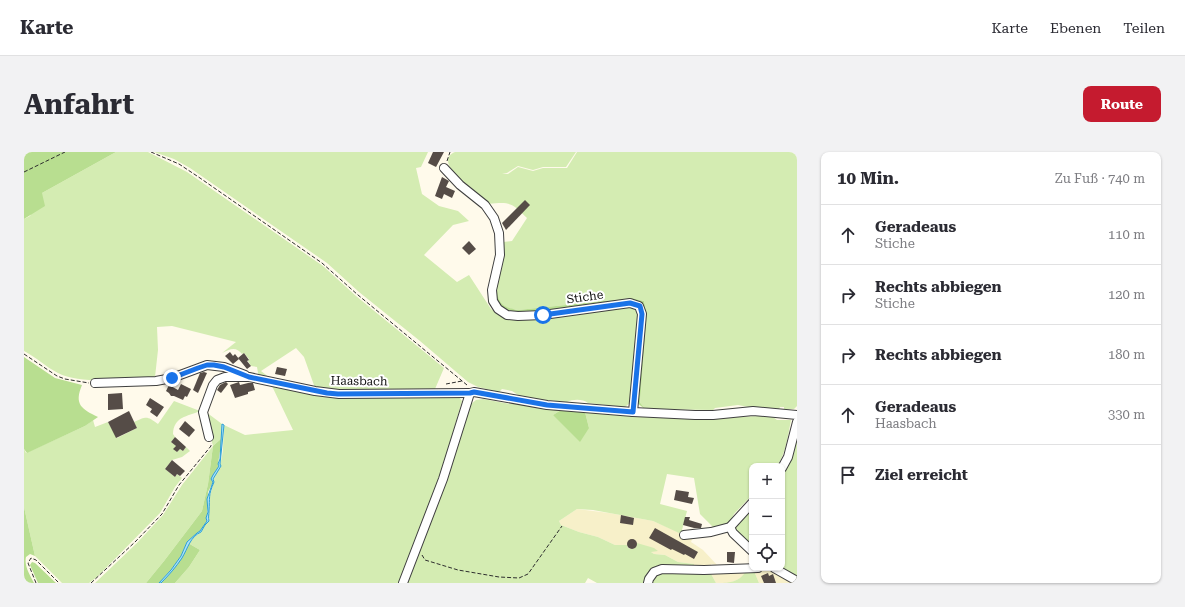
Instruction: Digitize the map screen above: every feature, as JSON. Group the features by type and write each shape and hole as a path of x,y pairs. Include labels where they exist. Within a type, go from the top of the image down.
{"street":[{"name":"Stiche","path":"444,168 460,185 485,205 494,218 499,233 500,255 492,290 493,301 498,310 507,315 518,316 543,315 630,303 640,306 642,314 633,412"},
{"name":"Haasbach","path":"95,383 156,381 172,378 207,365 224,367 249,377 321,392 338,394 472,392 547,405 633,412 712,415 753,411 797,414"},
{"name":"Haasbach","path":"209,437 203,412 213,385 217,380 225,377 249,377"},
{"path":"403,583 442,479 472,392"},
{"path":"785,463 788,457 797,422"},
{"path":"684,535 711,532 730,527 749,506"},
{"path":"730,527 733,533 749,548"},
{"path":"648,583 654,572 662,569 704,570 749,568"},
{"path":"779,571 797,581"}],"path":[{"path":"24,172 65,152"},
{"path":"152,152 179,164 322,262 358,295 463,381 472,392"},
{"path":"444,168 450,152"},
{"path":"24,354 57,376 95,383"},
{"path":"446,384 463,381"},
{"path":"91,583 135,542 162,514 179,485 211,446 209,437"},
{"path":"417,548 425,560 458,570 499,577 518,578 528,574 562,526"},
{"path":"36,583 28,563 31,558 36,560 59,583"}],"shaded area":[{"path":"577,509 653,521 693,537 691,542 703,550 717,565 711,564 710,568 694,568 694,564 678,562 665,555 654,554 637,544 636,548 632,549 627,546 615,545 598,537 561,525 559,521"},
{"path":"746,571 743,577 730,583 716,583 710,572"},
{"path":"754,571 773,571 794,583 759,583"}],"green space":[{"path":"24,152 116,152 42,193 45,206 24,219"},
{"path":"116,152 148,152 187,172 323,266 356,296 444,368 435,389 338,390 315,388 304,357 296,348 261,371 270,378 257,376 257,367 251,366 248,361 249,359 244,353 242,354 240,351 233,349 222,353 236,342 172,326 157,327 158,350 155,377 119,380 92,380 68,377 54,371 24,351 24,219 30,216 42,193"},
{"path":"154,152 428,152 421,167 416,168 422,194 439,206 458,211 469,221 453,225 424,255 457,282 469,275 491,309 506,318 631,307 636,309 639,315 631,402 625,407 588,403 581,400 572,400 567,402 527,398 512,391 502,389 499,392 478,387 468,382 359,292 327,263 190,168 174,159"},
{"path":"455,152 576,152 566,167 543,167 533,170 518,166 507,173 502,174 508,174 518,167 533,171 543,168 567,168 577,152 797,152 797,406 794,409 784,409 784,407 780,407 779,409 754,408 738,405 715,408 713,410 645,409 640,404 647,314 644,301 632,298 518,310 503,306 499,301 496,285 503,242 512,241 527,218 510,204 488,204 467,187 452,171 448,163 449,157"},
{"path":"496,280 498,297 502,304 511,309 518,310 632,298 644,301 647,314 640,403 645,409 637,403 645,314 632,300 529,313 514,312 500,307 497,304 495,299"},
{"path":"24,357 55,378 82,385 79,397 81,405 87,411 98,417 85,426 27,453 24,449"},
{"path":"271,384 338,398 458,396 462,401 439,480 399,583 175,583 189,567 200,550 188,543 201,532 209,521 209,499 214,482 213,479 222,457 224,425 245,435 293,430"},
{"path":"483,399 561,410 553,415 589,428 585,412 696,419 760,416 773,417 777,420 791,420 783,455 779,463 749,463 749,498 734,514 729,524 715,529 700,514 694,478 667,474 660,504 687,511 682,530 691,533 679,533 653,521 593,510 577,509 559,521 561,525 598,537 615,545 627,545 628,548 632,549 636,547 637,543 654,548 658,551 651,552 654,554 665,555 678,562 694,564 694,568 661,567 646,583 597,583 588,578 585,583 407,583 438,505 463,423 471,404 476,400"},
{"path":"174,401 200,411 182,418 174,428 173,434 175,437 171,442 176,446 174,449 177,452 180,449 183,451 186,447 190,451 182,457 172,460 165,469 175,477 177,474 182,478 160,513 97,577 89,583 62,583 35,556 24,507 24,449 26,453 85,426 93,420 95,427 108,422 117,438 137,428 134,422 142,419 149,418 158,424"},
{"path":"561,410 585,412 589,428 580,442 553,415"},
{"path":"206,412 222,424 222,438 213,446 206,420"},
{"path":"797,433 797,579 785,570 785,468"},
{"path":"222,438 218,464 219,466 213,475 213,482 208,492 207,521 200,531 187,542 181,556 159,583 146,583 202,511 208,484 213,446"},
{"path":"213,446 208,484 202,511 146,583 95,583 137,543 163,515 182,485"},
{"path":"24,507 35,556 30,554 26,557 26,564 34,583 24,583"},
{"path":"749,511 749,545 736,531 736,526"},
{"path":"188,543 200,550 189,567 175,583 161,583 183,554"},
{"path":"32,562 35,563 56,583 38,583 30,565"},
{"path":"662,571 710,572 716,583 651,583 655,574"},
{"path":"746,571 754,571 759,583 725,583 737,580"}],"water":[{"path":"222,424 224,425 221,466 213,479 214,482 210,496 209,521 201,532 194,537 175,568 161,583 159,583 181,556 187,542 200,531 207,521 207,499 213,482 211,479 219,466"}],"building":[{"path":"433,152 444,152 436,167 428,163"},
{"path":"442,177 449,181 446,187 455,191 452,198 444,194 442,199 435,196"},
{"path":"525,200 530,205 506,230 502,223"},
{"path":"469,241 476,249 469,255 462,248"},
{"path":"230,352 233,356 235,354 239,359 233,364 225,356"},
{"path":"244,353 251,366 247,369 238,358"},
{"path":"277,367 287,369 285,376 275,374"},
{"path":"200,373 207,373 198,393 193,390"},
{"path":"226,382 228,384 221,393 217,390 220,385"},
{"path":"239,382 240,385 253,383 255,390 235,398 230,385"},
{"path":"181,384 191,389 187,397 185,396 183,400 171,396 166,391 169,385 178,390"},
{"path":"122,393 123,409 108,410 108,394"},
{"path":"150,398 164,407 157,417 150,412 152,409 146,405"},
{"path":"129,411 137,428 116,438 108,422"},
{"path":"185,421 195,430 189,437 179,429"},
{"path":"175,437 186,447 183,451 180,449 177,452 173,449 176,446 171,442"},
{"path":"172,460 185,471 180,476 177,474 175,477 165,469"},
{"path":"676,490 689,492 688,497 694,498 692,504 674,500"},
{"path":"621,515 634,518 633,525 620,523"},
{"path":"685,517 690,517 689,520 702,524 701,528 683,525"},
{"path":"655,528 698,552 694,559 685,554 684,555 672,549 671,550 649,538"},
{"path":"630,539 634,539 636,540 636,548 630,549 627,546 627,542"},
{"path":"727,552 735,552 734,563 727,562"},
{"path":"768,573 769,576 773,574 776,583 764,583 761,576"}],"route":[{"path":"172,378 207,365 214,365 224,367 249,377 327,393 362,394 474,392 547,405 633,412 642,314 640,306 630,303 543,315"}]}
